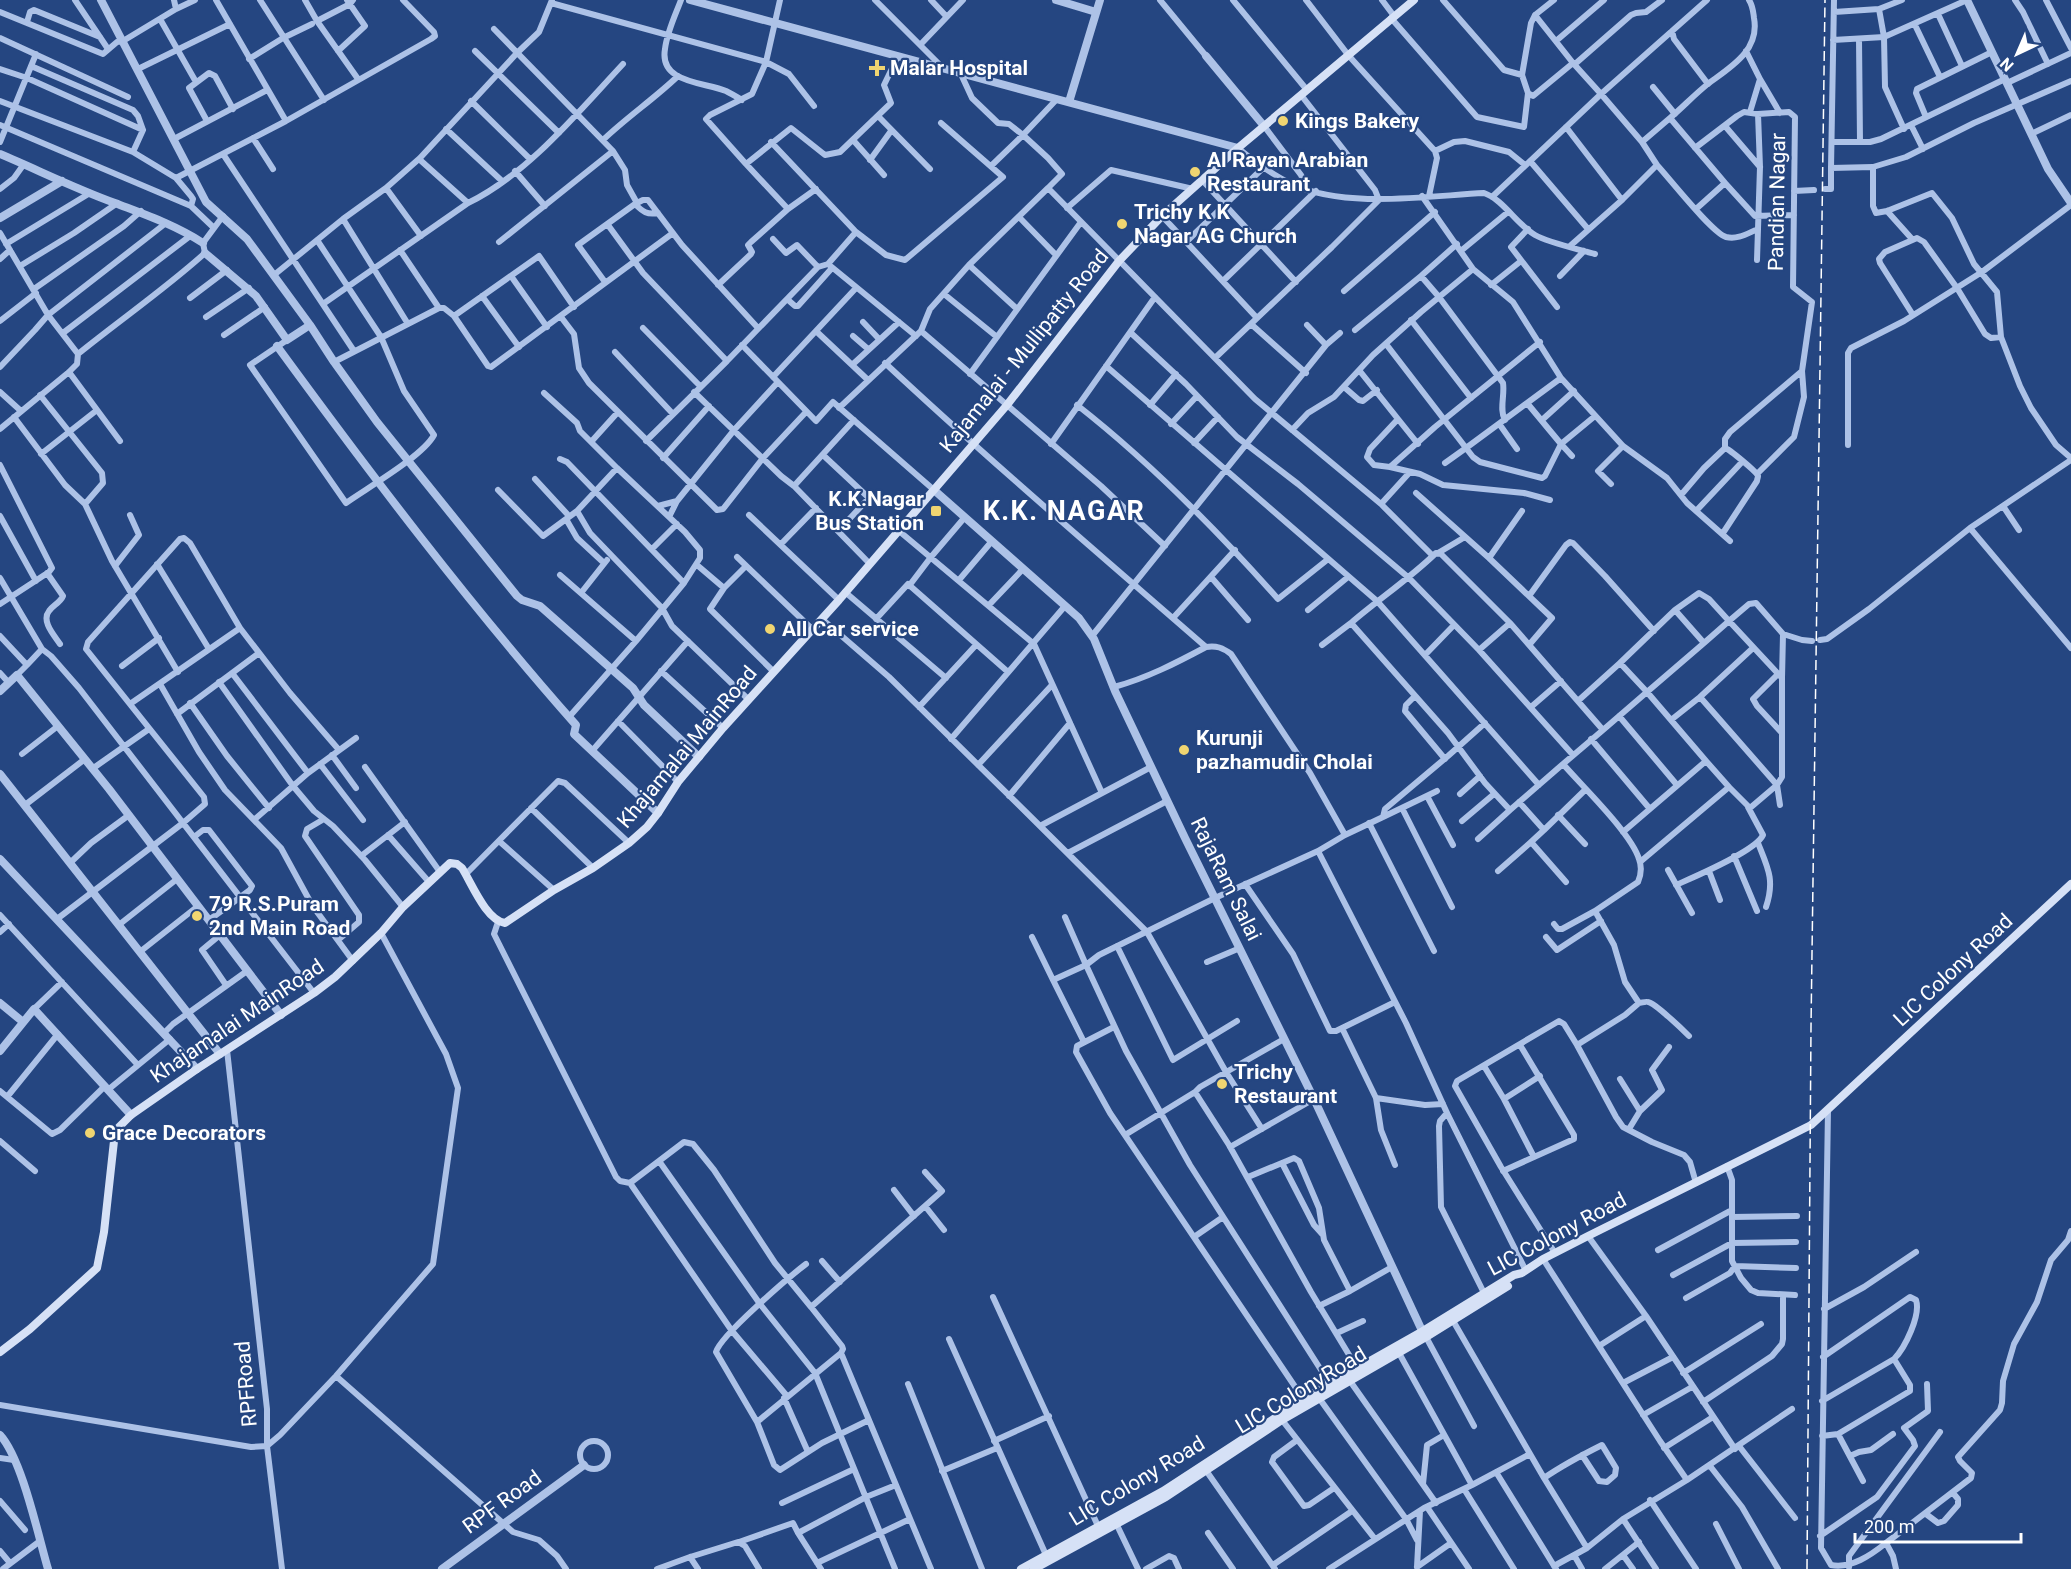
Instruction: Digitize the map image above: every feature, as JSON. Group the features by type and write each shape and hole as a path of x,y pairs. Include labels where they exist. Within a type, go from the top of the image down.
{"main road":[{"name":"Kajamalai - Mullipatty Road","path":"934,490 1006,405 1119,261 1162,216 1238,148 1414,0"},
{"name":"Khajamalai MainRoad","path":"498,922 505,923 513,919 629,843 658,813 678,782 723,728 934,490"},
{"path":"440,872 450,863 457,864 466,874 488,912 498,922"},
{"name":"Khajamalai MainRoad","path":"0,1352 30,1329 96,1268 104,1232 114,1142 118,1128 131,1115 197,1069 314,993 353,961 403,907 440,872"},
{"name":"LIC Colony Road","path":"1524,1272 1543,1259 1811,1125 2071,884"},
{"name":"LIC ColonyRoad","path":"1034,1569 1044,1558 1164,1494 1282,1420 1311,1399 1350,1381 1398,1353 1485,1296 1517,1280 1524,1272"},
{"name":"LIC Colony Road","path":"1204,1468 1311,1399 1330,1384 1424,1334"},
{"name":"LIC Colony Road","path":"1021,1569 1098,1526 1115,1520"}],"street":[{"path":"75,0 108,49"},
{"path":"101,0 206,202 247,239 334,362 408,460 517,596 526,602 540,606 633,688 644,705 699,757"},
{"path":"174,0 176,9"},
{"path":"0,12 103,54 117,42 123,41 195,0"},
{"path":"216,0 286,121"},
{"path":"260,0 324,100"},
{"path":"305,0 314,22 358,79"},
{"path":"176,178 286,121 435,36 434,32 403,0"},
{"path":"681,0 664,50 669,70 678,76 726,91 742,100"},
{"path":"690,0 718,4 775,24 1238,148 1263,168 1294,185 1307,189 1379,200 1484,193 1492,197 1528,230 1546,239 1595,254"},
{"path":"780,0 766,62 752,94 705,119 788,209"},
{"path":"875,0 943,68"},
{"path":"931,0 946,16"},
{"path":"921,44 963,0"},
{"path":"1056,0 1096,12"},
{"path":"1069,102 1100,0"},
{"path":"1160,0 1264,126 1301,175 1307,189"},
{"path":"1233,0 1304,92 1375,190 1379,200"},
{"path":"1306,0 1349,56 1435,151 1437,158 1426,196 1473,269 1513,302 1562,378 1623,446 1667,478 1681,495 1730,541"},
{"path":"1382,0 1393,17 1477,117 1524,127 1528,93 1522,75 1531,23 1535,15 1554,0"},
{"path":"1443,0 1504,70 1522,75"},
{"path":"1556,41 1604,0"},
{"path":"1528,93 1533,96 1632,15 1646,12 1662,0"},
{"path":"1492,197 1601,94 1707,0"},
{"path":"1642,142 1708,84 1730,68 1746,51 1754,37 1755,23 1752,4 1749,0"},
{"path":"1826,189 1831,189 1834,0"},
{"path":"1834,12 1879,9 1902,0"},
{"path":"1833,40 1884,37 1967,0 2048,170 2071,204 1982,272 1913,315 1856,346 1848,353 1848,446"},
{"path":"2015,0 2048,64"},
{"path":"2046,0 2071,48"},
{"path":"249,59 350,1 365,26 338,51"},
{"path":"274,275 343,219 386,188 419,159 471,101 539,32 552,2 766,62 789,74 814,106"},
{"path":"1879,9 1884,37 1885,87 1904,129"},
{"path":"27,22 30,12 34,10 100,37"},
{"path":"1938,14 1962,66"},
{"path":"1535,15 1642,142 1657,165 1696,209 1725,237 1735,238 1758,229"},
{"path":"160,19 196,82"},
{"path":"138,69 230,24"},
{"path":"1915,25 1940,77"},
{"path":"494,29 613,151 625,170 627,184 636,204 644,213 658,213"},
{"path":"1672,31 1674,39 1708,84"},
{"path":"0,38 128,97"},
{"path":"1859,39 1860,142"},
{"path":"474,51 559,133"},
{"path":"1695,148 1737,116 1750,112 1780,113 1746,51"},
{"path":"1926,117 1916,91 1920,86 1992,52"},
{"path":"1832,142 1881,139 2071,53"},
{"path":"0,142 3,126 16,107 36,54"},
{"path":"746,164 771,142 792,128 825,154 840,152 891,103 884,85 898,56"},
{"path":"323,304 468,203 488,192 530,159 578,115 623,64"},
{"path":"31,66 133,110 143,130 133,152"},
{"path":"0,69 27,78 143,130"},
{"path":"839,408 919,333 930,309 969,265 1062,174 1023,135 1009,124 998,123 972,98 960,72"},
{"path":"207,121 189,88 209,74 213,74 233,109"},
{"path":"603,140 678,76"},
{"path":"1750,112 1760,79"},
{"path":"1831,168 1873,167 1906,157 1966,126 2071,81"},
{"path":"1653,87 1695,148 1755,216 1794,215"},
{"path":"174,139 267,90"},
{"path":"991,166 1057,99"},
{"path":"0,101 133,152 176,178 191,196 193,200 191,206"},
{"path":"471,101 530,159"},
{"name":"Pandian Nagar","path":"1780,113 1791,113 1795,117 1793,287 1812,302 1802,371"},
{"path":"1757,260 1760,217 1758,114"},
{"path":"2031,134 2071,115"},
{"path":"878,116 930,169"},
{"path":"771,142 856,232 886,255 902,260 908,259 1003,177 941,123"},
{"path":"1911,125 1923,149"},
{"path":"3,126 191,206 214,228"},
{"path":"1725,126 1760,167"},
{"path":"1566,127 1622,200"},
{"path":"446,129 502,181"},
{"path":"870,160 891,130"},
{"path":"253,138 273,169"},
{"path":"853,140 884,175"},
{"path":"1435,151 1454,142 1465,141 1509,152 1528,163 1588,229"},
{"path":"499,242 613,151"},
{"path":"0,154 117,204 141,211 203,243"},
{"path":"223,154 354,351"},
{"path":"419,159 468,203"},
{"path":"0,189 14,178 24,164"},
{"path":"1569,246 1622,200 1657,165"},
{"path":"1820,640 1827,639 1869,609 1970,528 2071,459 2056,445 2031,408 2020,386 2001,337 1997,292 1974,264 1952,218 1932,193 1887,211 1880,213 1874,210 1873,167"},
{"path":"1186,242 1263,168"},
{"path":"1067,208 1111,170 1193,189"},
{"path":"515,171 544,206"},
{"path":"0,218 62,181"},
{"path":"1203,181 1296,282"},
{"path":"1696,209 1725,183"},
{"path":"386,188 421,236"},
{"path":"1048,188 1273,414 1381,504 1510,623 1603,730"},
{"path":"718,285 751,254 749,244 788,209 816,189"},
{"path":"1794,191 1814,190"},
{"path":"1223,281 1316,191"},
{"path":"0,259 8,247 90,193"},
{"path":"605,282 578,245 636,204 648,200 673,233 758,328"},
{"path":"1215,358 1379,200"},
{"path":"20,266 117,204"},
{"path":"0,321 35,291 141,211"},
{"path":"1887,211 1912,239"},
{"path":"1344,291 1435,212"},
{"path":"1462,250 1508,212"},
{"path":"223,216 203,243 205,253 249,288 287,340"},
{"path":"1162,216 1257,318"},
{"path":"1019,217 1056,255"},
{"path":"343,219 408,324"},
{"path":"970,374 1081,222"},
{"path":"0,367 48,315 166,223"},
{"path":"608,225 651,282 727,361"},
{"path":"1528,230 1511,245 1557,307"},
{"path":"787,298 798,306 856,232"},
{"path":"0,233 48,315 78,354 77,364 69,372 0,429"},
{"path":"334,362 439,308 444,308 454,316 488,366 492,366 673,233"},
{"path":"63,333 190,236"},
{"path":"773,239 786,253 797,245 818,267"},
{"path":"1913,315 1880,263 1880,259 1885,252 1912,239 1921,239 1957,288 1985,334 1991,338 2001,337"},
{"path":"310,325 250,364 346,502 408,460 431,441 434,435 404,391 381,338 317,240"},
{"path":"1355,330 1457,244"},
{"path":"400,250 439,308"},
{"path":"1560,276 1584,251"},
{"path":"78,354 135,308 176,279 205,253"},
{"path":"454,316 539,256 574,307"},
{"path":"1491,285 1521,261"},
{"path":"969,265 1017,309"},
{"path":"646,441 818,267 830,266 899,322 919,333 970,374 1101,486 1165,546"},
{"path":"1292,430 1308,413 1334,397 1411,320 1473,269"},
{"path":"190,298 227,270"},
{"path":"511,276 547,327"},
{"path":"1421,276 1499,376 1504,387 1502,423 1517,448"},
{"path":"206,317 249,288"},
{"path":"669,517 677,501 735,429 856,288"},
{"path":"944,294 997,337"},
{"path":"483,296 519,347"},
{"path":"1051,444 1155,297"},
{"path":"224,335 265,307"},
{"path":"561,317 574,334 579,368 590,383 717,510 720,511 806,411"},
{"path":"1411,320 1471,398"},
{"path":"863,322 879,339"},
{"path":"852,365 899,322"},
{"path":"1251,324 1306,373"},
{"path":"1307,325 1326,345"},
{"path":"643,328 700,386"},
{"path":"817,332 868,380"},
{"path":"1131,333 1247,445 1298,484 1409,578 1479,650 1573,755"},
{"path":"1092,636 1306,373 1326,345 1340,333"},
{"path":"853,336 868,349"},
{"path":"1390,467 1540,342"},
{"path":"1386,344 1466,448 1480,462 1542,478 1561,444 1595,416"},
{"path":"742,345 816,421 833,402 846,401"},
{"path":"278,346 376,482 525,668 576,726 574,734 658,813"},
{"path":"615,352 673,414"},
{"path":"885,363 972,445 1206,647"},
{"path":"1106,366 1326,560 1377,601 1539,785"},
{"path":"1359,370 1418,444"},
{"path":"1681,495 1725,448 1725,439 1730,432 1802,371"},
{"path":"1757,474 1794,437 1804,398 1802,371"},
{"path":"69,372 120,441"},
{"path":"1150,405 1176,374"},
{"path":"1445,463 1562,378"},
{"path":"1344,387 1363,401 1377,390"},
{"path":"0,392 21,411"},
{"path":"694,392 794,486 870,564"},
{"path":"1542,420 1574,392"},
{"path":"544,393 577,423 580,431 678,525 700,550 697,565 684,583 569,717"},
{"path":"40,395 102,473 103,483 85,504"},
{"path":"1172,424 1197,396"},
{"path":"833,402 934,490"},
{"path":"1527,404 1572,456"},
{"path":"1077,405 1122,440 1195,508 1278,599 1326,560"},
{"path":"663,458 710,406"},
{"path":"41,454 97,410"},
{"path":"591,442 618,412"},
{"path":"14,417 69,489 85,504 115,566 178,672"},
{"path":"1194,443 1218,417"},
{"path":"1398,419 1367,453 1367,457 1374,465 1420,474 1443,485 1524,493 1550,500"},
{"path":"794,486 854,420"},
{"path":"1611,484 1598,471 1623,446"},
{"path":"1723,533 1757,481 1757,474 1751,467 1725,448"},
{"path":"823,455 869,495 868,500 838,529"},
{"path":"560,459 567,462 684,583"},
{"path":"1696,510 1742,462"},
{"path":"0,465 51,565 51,570 0,604"},
{"path":"498,490 543,536 577,511 616,468"},
{"path":"1381,504 1410,472"},
{"path":"534,479 568,517 577,538 604,563"},
{"name":"RajaRam Salai","path":"934,490 1079,618 1092,636 1167,801 1314,1100 1424,1334"},
{"path":"1416,493 1552,618 1529,645"},
{"path":"658,506 677,501"},
{"path":"2003,506 2019,530"},
{"path":"781,544 816,508"},
{"path":"577,511 590,533 662,608 672,626 749,700"},
{"path":"1489,558 1522,511"},
{"path":"115,566 139,536 130,515"},
{"path":"749,515 842,596 876,619 946,678"},
{"path":"0,516 36,581"},
{"path":"876,619 908,584 909,586 965,517"},
{"path":"652,549 678,525"},
{"path":"1970,528 2071,648"},
{"path":"899,531 1034,644 1102,793"},
{"path":"1322,645 1436,555 1465,537"},
{"path":"57,919 203,808 205,804 204,797 86,649 88,642 177,541 187,539 240,628 290,693 339,750"},
{"path":"959,580 992,541"},
{"path":"1529,596 1566,545 1573,543 1654,631"},
{"path":"1173,618 1235,550"},
{"path":"581,593 610,556"},
{"path":"737,557 812,629"},
{"path":"157,564 209,649"},
{"path":"697,565 724,588"},
{"path":"746,566 724,588 710,607 711,611 774,672"},
{"path":"989,605 1023,569"},
{"path":"47,573 63,596 47,614 47,623 60,644"},
{"path":"560,575 636,641"},
{"path":"1211,577 1248,620"},
{"path":"1308,610 1348,577"},
{"path":"0,578 42,649 64,670 314,993"},
{"path":"909,586 1008,672"},
{"path":"1578,700 1675,610 1699,593 1710,599 1780,676"},
{"path":"1478,838 1749,604 1756,603 1783,634 1812,641"},
{"path":"951,739 1065,606"},
{"path":"1675,610 1704,643"},
{"path":"822,619 889,677 1147,932 1226,1072 1262,1129"},
{"path":"1351,623 1448,733 1494,794 1510,810"},
{"path":"1479,650 1510,623"},
{"path":"1425,655 1454,625"},
{"path":"129,704 240,628"},
{"path":"1748,807 1753,807 1778,786 1782,777 1780,676 1783,634"},
{"path":"0,636 27,665"},
{"path":"122,666 159,638"},
{"path":"592,751 688,641"},
{"path":"919,708 976,645"},
{"path":"1114,687 1160,671 1206,647 1219,647 1231,654 1310,773 1345,835"},
{"path":"1671,720 1700,697 1753,648"},
{"path":"0,691 42,649"},
{"path":"177,714 260,653"},
{"path":"1620,663 1748,807 1763,835 1758,843 1709,871 1676,885"},
{"path":"661,671 723,728"},
{"path":"0,673 9,682"},
{"path":"232,673 308,773"},
{"path":"17,675 129,815 281,1015"},
{"path":"1780,676 1753,699 1782,733"},
{"path":"1531,707 1562,681"},
{"path":"219,682 293,786 314,811 333,826 361,856 403,907"},
{"path":"160,684 225,790 281,848 312,905 353,961"},
{"path":"978,765 1052,685"},
{"path":"1415,696 1406,705 1405,711 1445,759"},
{"path":"1700,697 1778,786 1780,805"},
{"path":"190,703 227,756 269,808"},
{"path":"1619,716 1677,785"},
{"path":"618,721 678,782"},
{"path":"1009,796 1070,723"},
{"path":"1383,817 1385,808 1485,723"},
{"path":"22,754 58,726"},
{"path":"92,769 149,729"},
{"path":"255,819 308,773 356,738"},
{"path":"1591,740 1650,809"},
{"path":"332,755 356,788"},
{"path":"25,805 85,759"},
{"path":"1623,832 1706,761"},
{"path":"320,764 363,820"},
{"path":"1554,924 1558,929 1562,929 1595,911 1638,882 1641,875 1640,862 1623,832 1563,764"},
{"path":"365,767 440,872"},
{"path":"1040,826 1151,767"},
{"path":"0,774 189,1014 224,1052"},
{"path":"1460,794 1480,776"},
{"path":"466,874 555,783 561,781 629,843"},
{"path":"1640,862 1729,788"},
{"path":"1498,871 1586,790"},
{"path":"1053,980 1086,965 1117,946 1318,851 1345,835 1437,791"},
{"path":"1462,821 1494,794"},
{"path":"1427,796 1453,845"},
{"path":"1068,853 1167,801"},
{"path":"1519,802 1544,830"},
{"path":"531,808 593,868"},
{"path":"1402,808 1452,907"},
{"path":"71,862 91,843 129,815"},
{"path":"1558,815 1585,844"},
{"path":"324,819 308,829 306,836 359,915 359,922 338,940"},
{"path":"361,856 405,822"},
{"path":"1369,823 1434,951"},
{"path":"194,837 203,830 209,830 252,888 209,920"},
{"path":"388,835 429,882"},
{"path":"499,841 554,890"},
{"path":"1531,842 1566,882"},
{"path":"1758,843 1770,874 1772,891 1766,907"},
{"path":"1318,851 1395,1002 1524,1272"},
{"path":"1734,856 1757,911"},
{"path":"0,859 197,1069"},
{"path":"1668,870 1692,913"},
{"path":"1709,871 1719,900"},
{"path":"120,924 177,879"},
{"path":"1245,884 1293,954 1328,1028 1333,1032 1395,1002"},
{"path":"141,951 198,906"},
{"path":"1595,911 1614,945 1625,982 1639,1004"},
{"path":"0,915 137,1064"},
{"path":"1065,918 1114,1027 1160,1113 1190,1165 1330,1384"},
{"path":"1546,937 1557,950 1601,921"},
{"path":"498,922 494,934 616,1177 630,1184 732,1331 786,1397 808,1452"},
{"path":"0,932 9,924"},
{"path":"282,1569 267,1446 336,1376 433,1264 458,1088 446,1054 381,933"},
{"path":"219,935 202,951 226,985"},
{"path":"1032,937 1084,1042"},
{"path":"1117,946 1173,1060 1237,1021"},
{"path":"1208,962 1240,948"},
{"path":"0,1091 52,1134 60,1130 137,1064 189,1014 247,971"},
{"path":"0,1051 34,1008 62,982"},
{"path":"1577,1045 1639,1004 1649,1002 1676,1022 1689,1036"},
{"path":"0,1003 23,1022"},
{"path":"34,1008 131,1115"},
{"path":"1555,1253 1503,1171 1455,1086 1457,1081 1559,1021 1564,1023 1623,1126 1652,1142 1684,1155 1690,1162 1696,1183"},
{"path":"1114,1027 1077,1046 1076,1052 1110,1113 1194,1237 1311,1399 1406,1519 1417,1540"},
{"path":"1342,1028 1376,1098 1379,1124 1395,1165"},
{"path":"8,1097 58,1034"},
{"path":"1125,1135 1200,1087 1284,1039"},
{"path":"1503,1171 1574,1139 1569,1126 1520,1045"},
{"path":"1629,1129 1640,1111 1662,1090 1652,1070 1669,1047"},
{"name":"RPFRoad","path":"0,1404 251,1447 267,1446 267,1409 224,1052"},
{"path":"1484,1066 1534,1157"},
{"path":"1504,1099 1540,1076"},
{"path":"1620,1079 1640,1111"},
{"path":"1195,1092 1248,1177 1319,1306 1357,1368"},
{"path":"1376,1098 1425,1106 1443,1104"},
{"path":"1230,1147 1314,1100"},
{"path":"1828,1110 1820,1536 1821,1548 1827,1562 1835,1567 1853,1567 1926,1514 1972,1475 1958,1457 2000,1410 2003,1381 2014,1344 2037,1302 2051,1260 2068,1240 2071,1231"},
{"path":"1447,1113 1439,1126 1441,1207 1485,1296"},
{"path":"0,1141 35,1171"},
{"path":"630,1184 684,1142 693,1144 714,1170 787,1279 842,1346 841,1353 757,1422"},
{"path":"1248,1177 1294,1158 1299,1161 1319,1208 1323,1236"},
{"path":"659,1161 760,1304 815,1373 895,1569"},
{"path":"1282,1163 1309,1216 1323,1236 1350,1291"},
{"path":"1727,1166 1732,1180 1732,1262 1751,1290 1758,1293 1795,1295"},
{"path":"811,1307 942,1191 925,1172"},
{"path":"894,1190 914,1216"},
{"path":"925,1206 944,1230"},
{"path":"1659,1250 1732,1214 1797,1216"},
{"path":"1194,1237 1223,1217"},
{"path":"1588,1236 1646,1316 1713,1417 1795,1518"},
{"path":"1673,1275 1732,1244 1796,1242"},
{"path":"1824,1309 1864,1287 1916,1252"},
{"path":"1543,1259 1664,1448 1687,1480"},
{"path":"822,1261 840,1282"},
{"path":"806,1264 732,1331 716,1352 757,1422 777,1469 782,1469 839,1434 869,1420"},
{"path":"1735,1266 1796,1268"},
{"path":"1686,1298 1730,1273 1735,1266"},
{"path":"1319,1306 1392,1267"},
{"path":"1703,1402 1773,1356 1779,1349 1783,1339 1783,1295"},
{"path":"993,1297 1098,1526"},
{"path":"1822,1401 1894,1359 1904,1347 1917,1311 1918,1305 1914,1297 1910,1297 1823,1357"},
{"path":"1599,1346 1646,1316"},
{"path":"1452,1317 1544,1478 1587,1548"},
{"path":"1337,1333 1363,1321"},
{"path":"1683,1373 1761,1324"},
{"path":"1424,1334 1474,1426"},
{"path":"949,1339 1044,1558"},
{"path":"841,1353 931,1569"},
{"path":"1398,1353 1472,1485"},
{"path":"1623,1383 1673,1357"},
{"path":"1822,1436 1838,1434 1910,1391 1910,1385 1894,1359"},
{"path":"336,1376 503,1523 518,1534 539,1540 557,1556 566,1569"},
{"path":"1350,1381 1436,1503"},
{"path":"908,1384 982,1569"},
{"path":"1820,1536 1877,1497 1915,1446 1904,1428 1928,1411 1927,1384"},
{"path":"1643,1415 1692,1387"},
{"path":"1496,1472 1555,1568 1587,1548 1650,1500 1710,1466 1792,1409"},
{"path":"942,1472 1048,1416"},
{"path":"1664,1448 1713,1417"},
{"path":"1282,1420 1375,1539"},
{"path":"1849,1568 1849,1556 1940,1432"},
{"path":"1838,1434 1863,1481"},
{"path":"1850,1456 1871,1450 1893,1434"},
{"path":"1423,1484 1427,1445 1444,1435"},
{"path":"0,1436 9,1445 48,1569"},
{"path":"593,1440 607,1448 609,1458 602,1468 592,1470 584,1465 580,1457 580,1448 586,1442 593,1440"},
{"path":"1297,1440 1274,1457 1272,1462 1304,1506 1334,1488"},
{"path":"1544,1478 1562,1466 1582,1455 1602,1445 1616,1468 1615,1475 1606,1482 1599,1481 1582,1455"},
{"path":"1329,1569 1423,1509 1530,1454"},
{"path":"0,1458 14,1460"},
{"name":"RPF Road","path":"442,1569 584,1465"},
{"path":"1710,1466 1742,1507 1778,1569"},
{"path":"782,1503 854,1468"},
{"path":"1204,1468 1274,1567 1352,1510"},
{"path":"798,1533 866,1497 896,1485"},
{"path":"1464,1489 1514,1569"},
{"path":"1926,1514 1938,1523 1944,1521 1959,1502 1953,1493"},
{"path":"1650,1500 1696,1569"},
{"path":"0,1501 25,1530"},
{"path":"1416,1568 1417,1540 1423,1509"},
{"path":"1423,1509 1451,1543 1467,1568"},
{"path":"657,1569 793,1523 819,1566 910,1519"},
{"path":"1623,1519 1656,1569"},
{"path":"1115,1520 1138,1569"},
{"path":"1716,1524 1739,1569"},
{"path":"1209,1533 1233,1569"},
{"path":"3,1569 40,1541"},
{"path":"738,1542 745,1546 759,1569"},
{"path":"1605,1569 1639,1542"},
{"path":"1416,1568 1451,1543"},
{"path":"1886,1543 1893,1556 1896,1569"},
{"path":"0,1551 10,1563"},
{"path":"1574,1555 1582,1569"},
{"path":"1623,1555 1633,1569"},
{"path":"1146,1569 1169,1556 1174,1558 1179,1569"},
{"path":"690,1557 698,1569"}],"railway":[{"path":"1807,1569 1811,1027 1825,0"}],"place":[{"name":"Malar Hospital","path":"877,68"},
{"name":"Kings Bakery","path":"1283,121"},
{"name":"Al Rayan Arabian Restaurant","path":"1195,172"},
{"name":"Trichy K K Nagar AG Church","path":"1122,224"},
{"name":"K.K.Nagar Bus Station","path":"936,511"},
{"name":"All Car service","path":"770,629"},
{"name":"Kurunji pazhamudir Cholai","path":"1184,750"},
{"name":"79 R.S.Puram 2nd Main Road","path":"197,916"},
{"name":"Trichy Restaurant","path":"1222,1084"},
{"name":"Grace Decorators","path":"90,1133"}],"district":[{"name":"K.K. NAGAR","path":"1064,511"}]}
